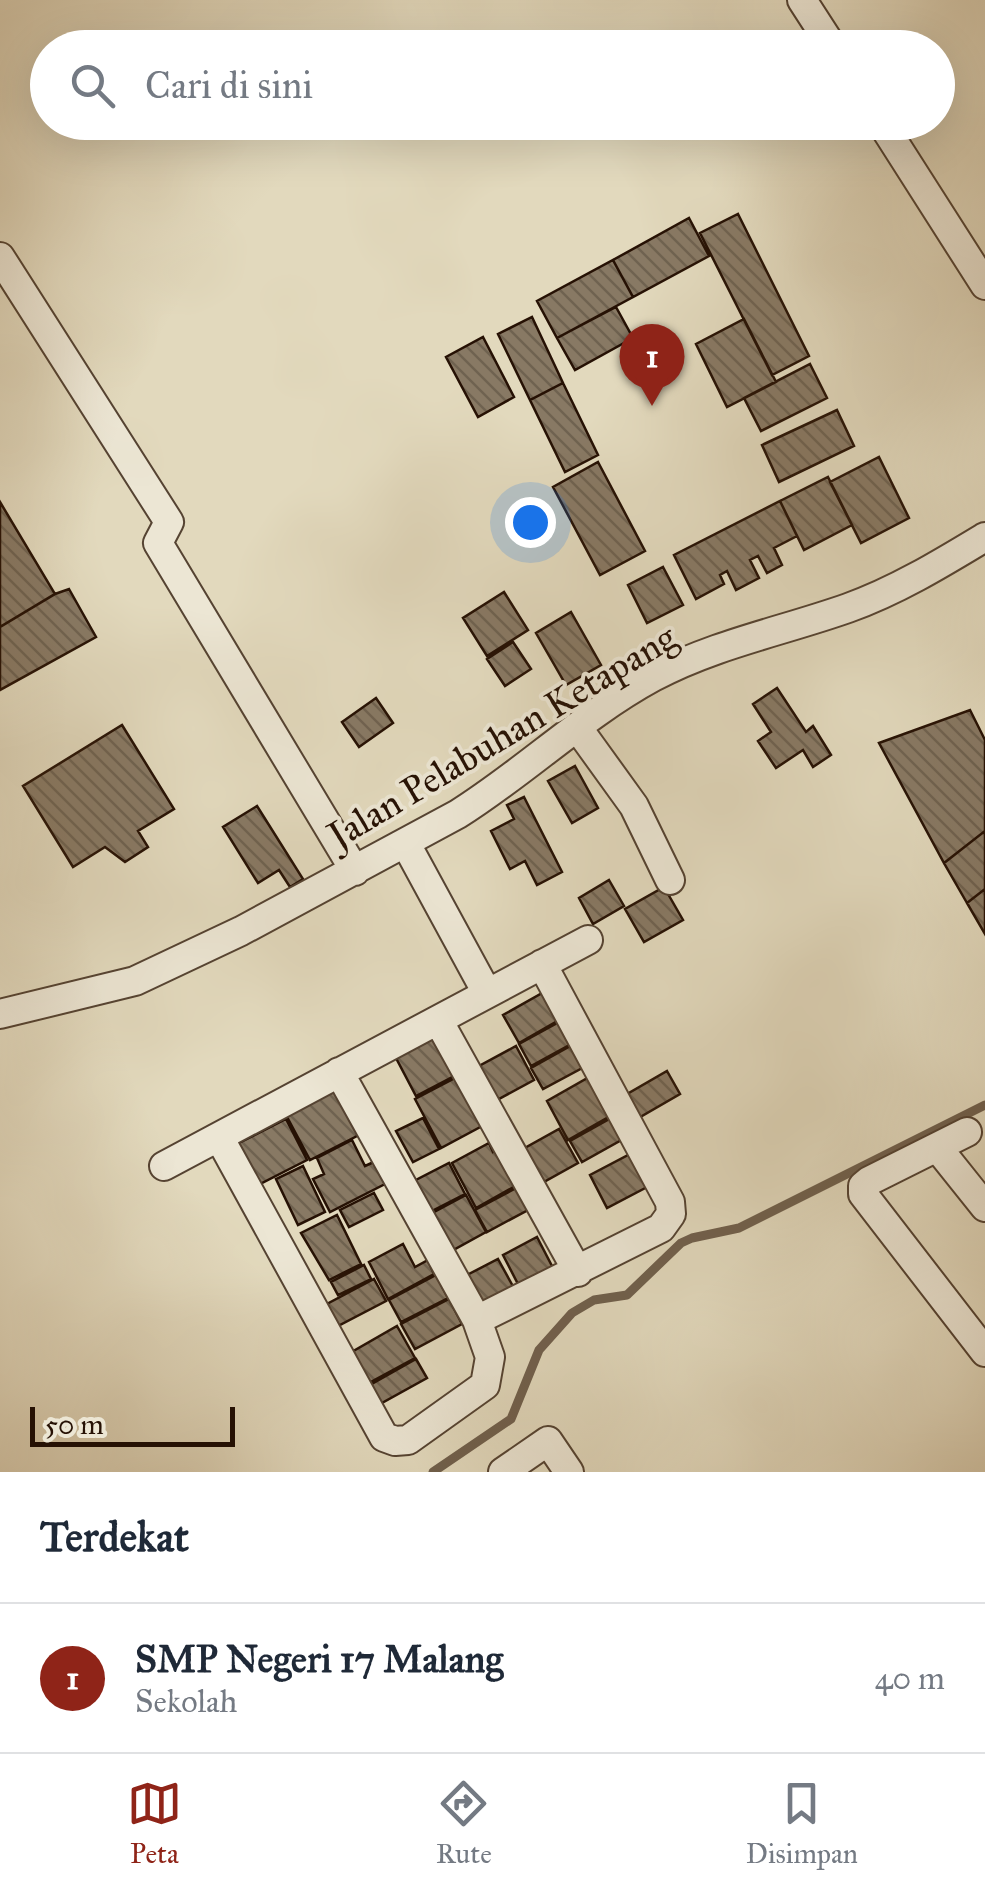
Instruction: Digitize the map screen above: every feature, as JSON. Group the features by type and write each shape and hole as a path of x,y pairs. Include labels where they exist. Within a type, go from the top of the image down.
{"street":[{"path":"802,0 821,30"},
{"path":"892,140 985,285"},
{"path":"0,257 169,522 158,543 354,871"},
{"name":"Jalan Pelabuhan Ketapang","path":"0,1014 136,981 406,844 486,797 577,727 654,677 770,630 852,607 985,538"},
{"path":"577,727 634,806 670,880"},
{"path":"406,844 488,994"},
{"path":"164,1166 588,940"},
{"path":"476,1320 661,1228 670,1214 670,1202 542,964"},
{"path":"438,1020 578,1272"},
{"path":"218,1137 384,1437 408,1440 485,1385 490,1356 476,1320 340,1072"},
{"path":"967,1132 868,1181 863,1194 985,1352"},
{"path":"937,1147 985,1207"},
{"path":"503,1472 548,1441 569,1472"}],"building":[{"path":"738,214 809,356 772,375 700,233"},
{"path":"689,218 709,256 633,297 613,260"},
{"path":"613,260 633,297 557,338 537,301"},
{"path":"616,307 633,338 575,370 557,338"},
{"path":"532,317 563,383 530,400 498,334"},
{"path":"744,319 776,382 727,407 696,344"},
{"path":"483,337 514,397 478,417 446,357"},
{"path":"810,364 827,398 761,431 744,398"},
{"path":"563,383 598,455 565,472 530,400"},
{"path":"837,410 854,446 779,482 762,445"},
{"path":"879,457 909,518 861,543 830,482"},
{"path":"598,462 645,551 600,575 553,487"},
{"path":"828,477 852,525 804,550 780,501"},
{"path":"780,501 797,536 774,548 782,565 767,573 758,556 750,560 759,578 736,590 727,571 720,575 724,584 696,599 674,555"},
{"path":"0,502 55,594 0,627"},
{"path":"663,567 683,605 647,623 628,585"},
{"path":"69,589 96,637 0,690 0,627"},
{"path":"504,592 528,630 487,656 463,618"},
{"path":"571,612 601,665 566,685 536,633"},
{"path":"513,642 531,669 505,686 487,659"},
{"path":"777,688 806,732 813,726 831,755 813,767 803,750 776,768 758,741 771,732 753,704"},
{"path":"376,698 393,723 359,747 342,722"},
{"path":"970,710 985,740 985,831 944,863 879,743"},
{"path":"122,725 174,809 138,831 148,847 125,862 105,847 73,867 23,786"},
{"path":"575,766 598,808 572,823 548,781"},
{"path":"524,797 562,872 537,885 525,861 510,869 491,831 514,819 507,805"},
{"path":"257,806 303,879 290,887 279,870 258,883 223,827"},
{"path":"985,831 985,889 967,903 944,863"},
{"path":"609,880 624,906 593,924 579,898"},
{"path":"664,887 683,920 644,942 625,909"},
{"path":"985,889 985,934 967,903"},
{"path":"544,992 559,1020 519,1043 503,1015"},
{"path":"561,1021 573,1043 531,1066 519,1044"},
{"path":"438,1036 458,1074 416,1096 396,1058"},
{"path":"574,1044 586,1066 543,1089 531,1068"},
{"path":"516,1046 534,1080 497,1100 479,1066"},
{"path":"667,1071 680,1094 635,1120 622,1097"},
{"path":"459,1076 484,1125 441,1148 415,1099"},
{"path":"591,1076 612,1115 568,1140 547,1101"},
{"path":"336,1089 359,1135 310,1160 286,1115"},
{"path":"613,1117 625,1138 582,1162 570,1141"},
{"path":"423,1118 439,1149 413,1162 396,1131"},
{"path":"286,1119 307,1160 258,1185 237,1144"},
{"path":"559,1129 578,1163 542,1183 523,1149"},
{"path":"352,1140 365,1166 376,1161 387,1183 330,1212 313,1179 324,1174 317,1158"},
{"path":"489,1143 493,1152 499,1149 519,1184 476,1208 452,1163"},
{"path":"632,1153 649,1186 607,1208 590,1175"},
{"path":"449,1163 465,1194 426,1214 410,1183"},
{"path":"303,1166 325,1212 298,1225 276,1179"},
{"path":"518,1187 530,1209 487,1232 475,1210"},
{"path":"374,1193 383,1210 349,1227 340,1210"},
{"path":"466,1195 486,1232 446,1254 423,1218"},
{"path":"337,1215 361,1264 329,1280 301,1233"},
{"path":"537,1237 553,1268 519,1286 503,1255"},
{"path":"403,1244 415,1267 428,1260 434,1274 388,1299 369,1262"},
{"path":"498,1259 515,1290 485,1307 467,1275"},
{"path":"364,1265 371,1279 338,1295 331,1282"},
{"path":"436,1275 448,1298 401,1322 389,1300"},
{"path":"374,1279 386,1301 336,1327 325,1305"},
{"path":"449,1299 462,1324 415,1349 401,1324"},
{"path":"397,1326 415,1358 367,1384 350,1353"},
{"path":"416,1359 427,1378 380,1404 370,1385"}],"waterway":[{"path":"433,1472 511,1419 539,1350 572,1313 594,1300 627,1295 681,1243 739,1228 985,1105"}],"place":[{"name":"SMP Negeri 17 Malang","path":"652,406"}]}
